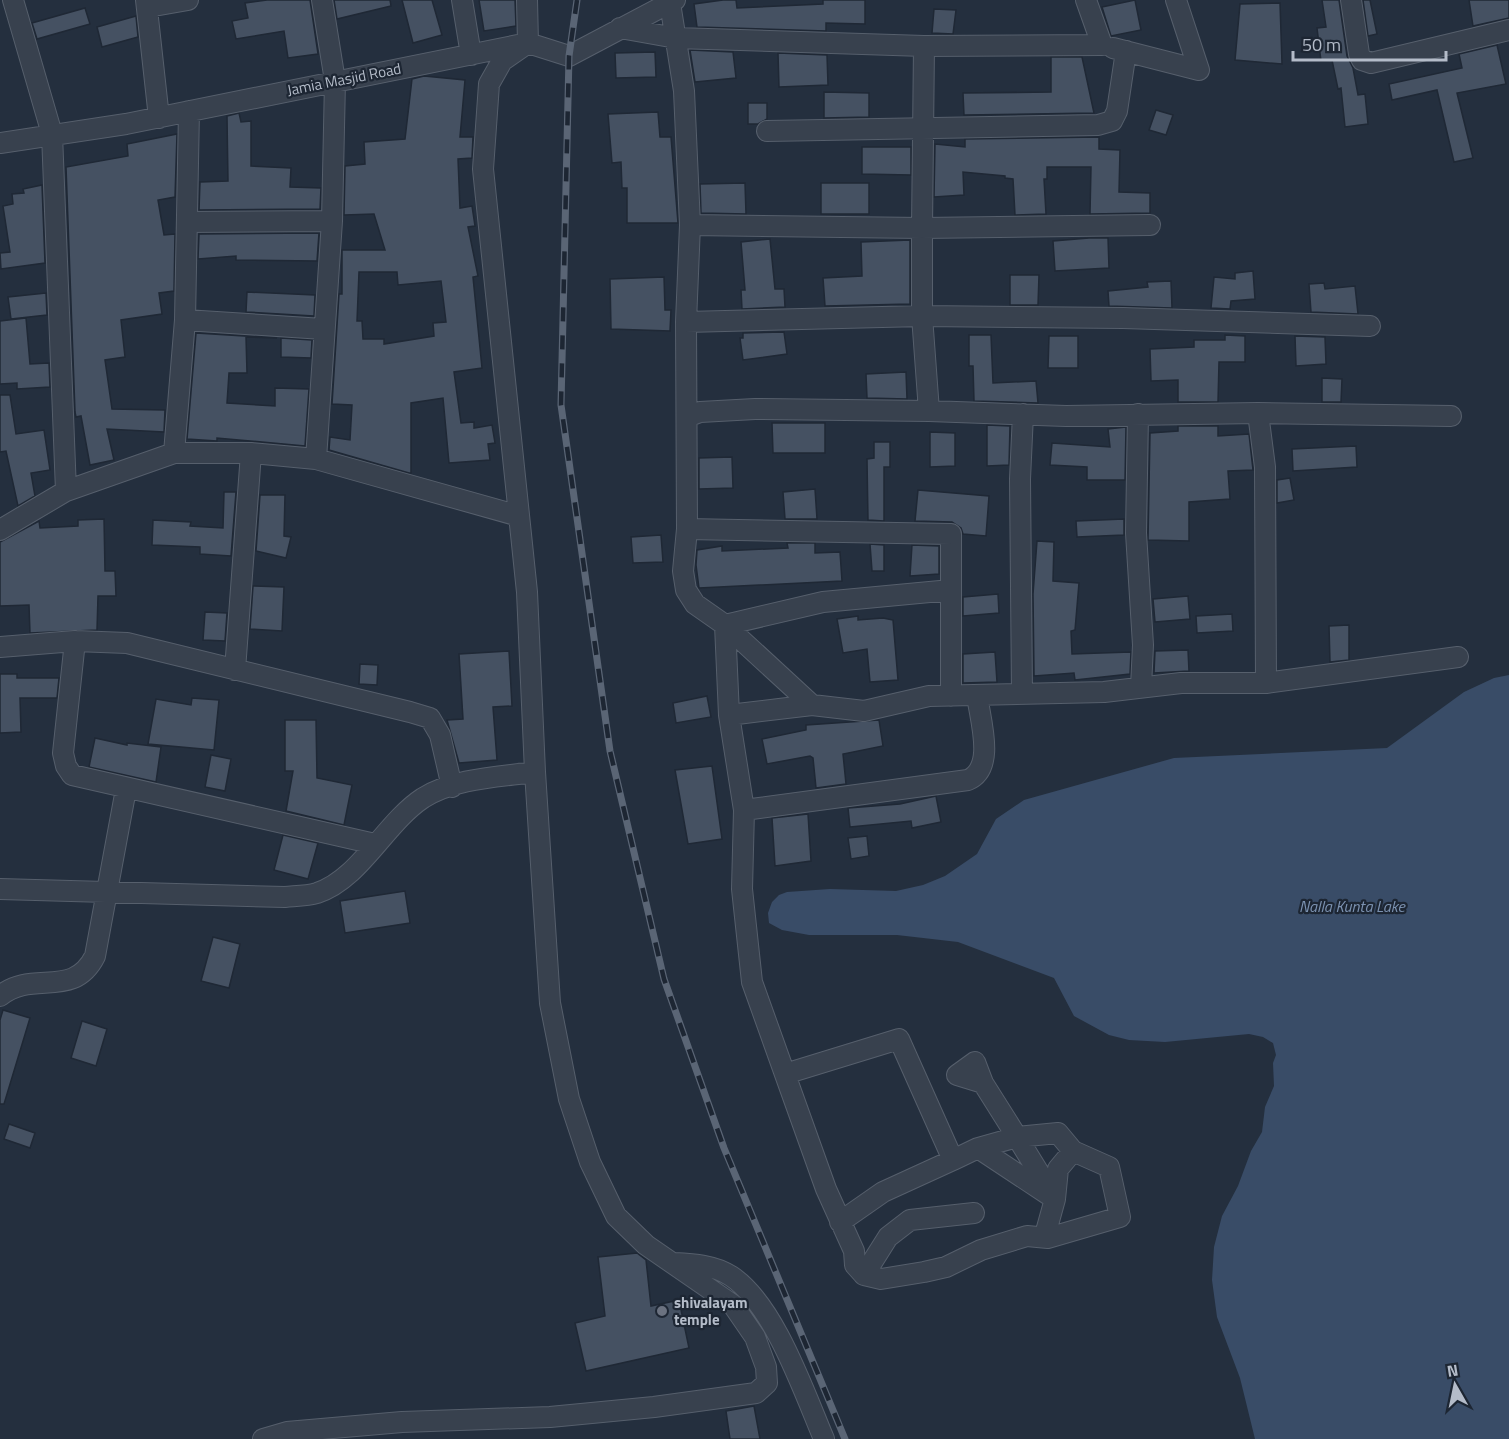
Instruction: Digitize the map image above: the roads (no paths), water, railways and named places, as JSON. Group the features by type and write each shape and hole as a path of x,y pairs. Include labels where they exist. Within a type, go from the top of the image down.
{"street":[{"path":"13,0 52,134 66,491"},
{"path":"159,117 147,3 188,0"},
{"path":"316,459 332,221 335,81 322,0"},
{"path":"462,0 471,55"},
{"path":"263,1439 287,1431 402,1422 550,1417 654,1407 756,1393 767,1383 766,1367 755,1337 733,1305 646,1245 616,1216 590,1162 569,1099 550,1003 535,772 527,592 483,169 489,84 502,61 528,43 527,0"},
{"path":"1086,0 1102,45"},
{"path":"620,28 676,38 924,46 1102,45 1199,70 1176,0"},
{"path":"1351,0 1359,54 1362,60 1371,63 1509,30"},
{"path":"672,1 684,91 690,225 686,322 687,529 683,571 686,590 695,604 724,625 812,705"},
{"name":"Jamia Masjid Road","path":"0,143 159,117 528,43 569,56 672,1"},
{"path":"924,46 922,316 928,411"},
{"path":"767,131 1098,125 1112,121 1117,111 1126,51"},
{"path":"174,453 185,320 189,111"},
{"path":"187,222 332,221"},
{"path":"690,225 922,228 1150,225"},
{"path":"686,322 922,316 1123,318 1370,326"},
{"path":"185,320 323,329"},
{"path":"687,417 700,412 755,409 1023,414 1451,416"},
{"path":"1022,693 1020,479 1023,414"},
{"path":"1138,414 1136,532 1143,645 1141,687"},
{"path":"1258,414 1265,468 1266,683"},
{"path":"0,530 66,491 174,453 251,453 316,459 519,516"},
{"path":"235,670 251,453"},
{"path":"687,529 951,534 951,696"},
{"path":"724,625 823,602 951,590"},
{"path":"724,625 729,715 744,810 742,889 752,982 840,1222 854,1251 855,1264 864,1275 881,1279 924,1272 946,1267 981,1250 1027,1236 1048,1238 1120,1217 1108,1167 1072,1151 1058,1133 1017,1137 978,1148 883,1192 840,1222"},
{"path":"75,641 63,753 66,766 72,775 80,779 375,844"},
{"path":"0,647 75,641 127,643 430,718 440,735 452,787"},
{"path":"729,715 812,705 864,711 929,696 1104,692 1181,683 1266,683 1458,657"},
{"path":"744,810 968,780 978,776 983,766 984,753 976,695"},
{"path":"0,889 285,897 318,893 345,877 398,819 424,798 462,783 535,772"},
{"path":"0,996 10,988 33,982 74,980 88,971 95,956 126,789"},
{"path":"785,1074 899,1039 953,1160"},
{"path":"983,1083 1055,1198"},
{"path":"978,1148 1055,1198"},
{"path":"1048,1238 1047,1228 1055,1198 1058,1169 1072,1151"},
{"path":"864,1275 888,1237 910,1220 974,1213"},
{"path":"671,1262 706,1265 730,1275 751,1291 778,1335 824,1439"}],"water":[{"name":"Nalla Kunta Lake","path":"1509,675 1509,1439 1255,1439 1240,1378 1217,1317 1212,1280 1214,1247 1222,1216 1262,1132 1265,1107 1274,1086 1273,1063 1276,1055 1273,1043 1263,1037 1249,1034 1165,1042 1129,1040 1109,1035 1074,1016 1054,978 958,942 897,935 809,935 782,930 769,923 768,913 772,902 779,895 787,892 830,889 896,891 923,885 945,876 977,854 996,819 1024,800 1174,758 1387,748 1464,692 1494,678"}],"railway":[{"path":"577,0 569,56 561,405 610,751 664,979 724,1148 845,1439"}],"place":[{"name":"shivalayam temple","path":"662,1311"}]}
